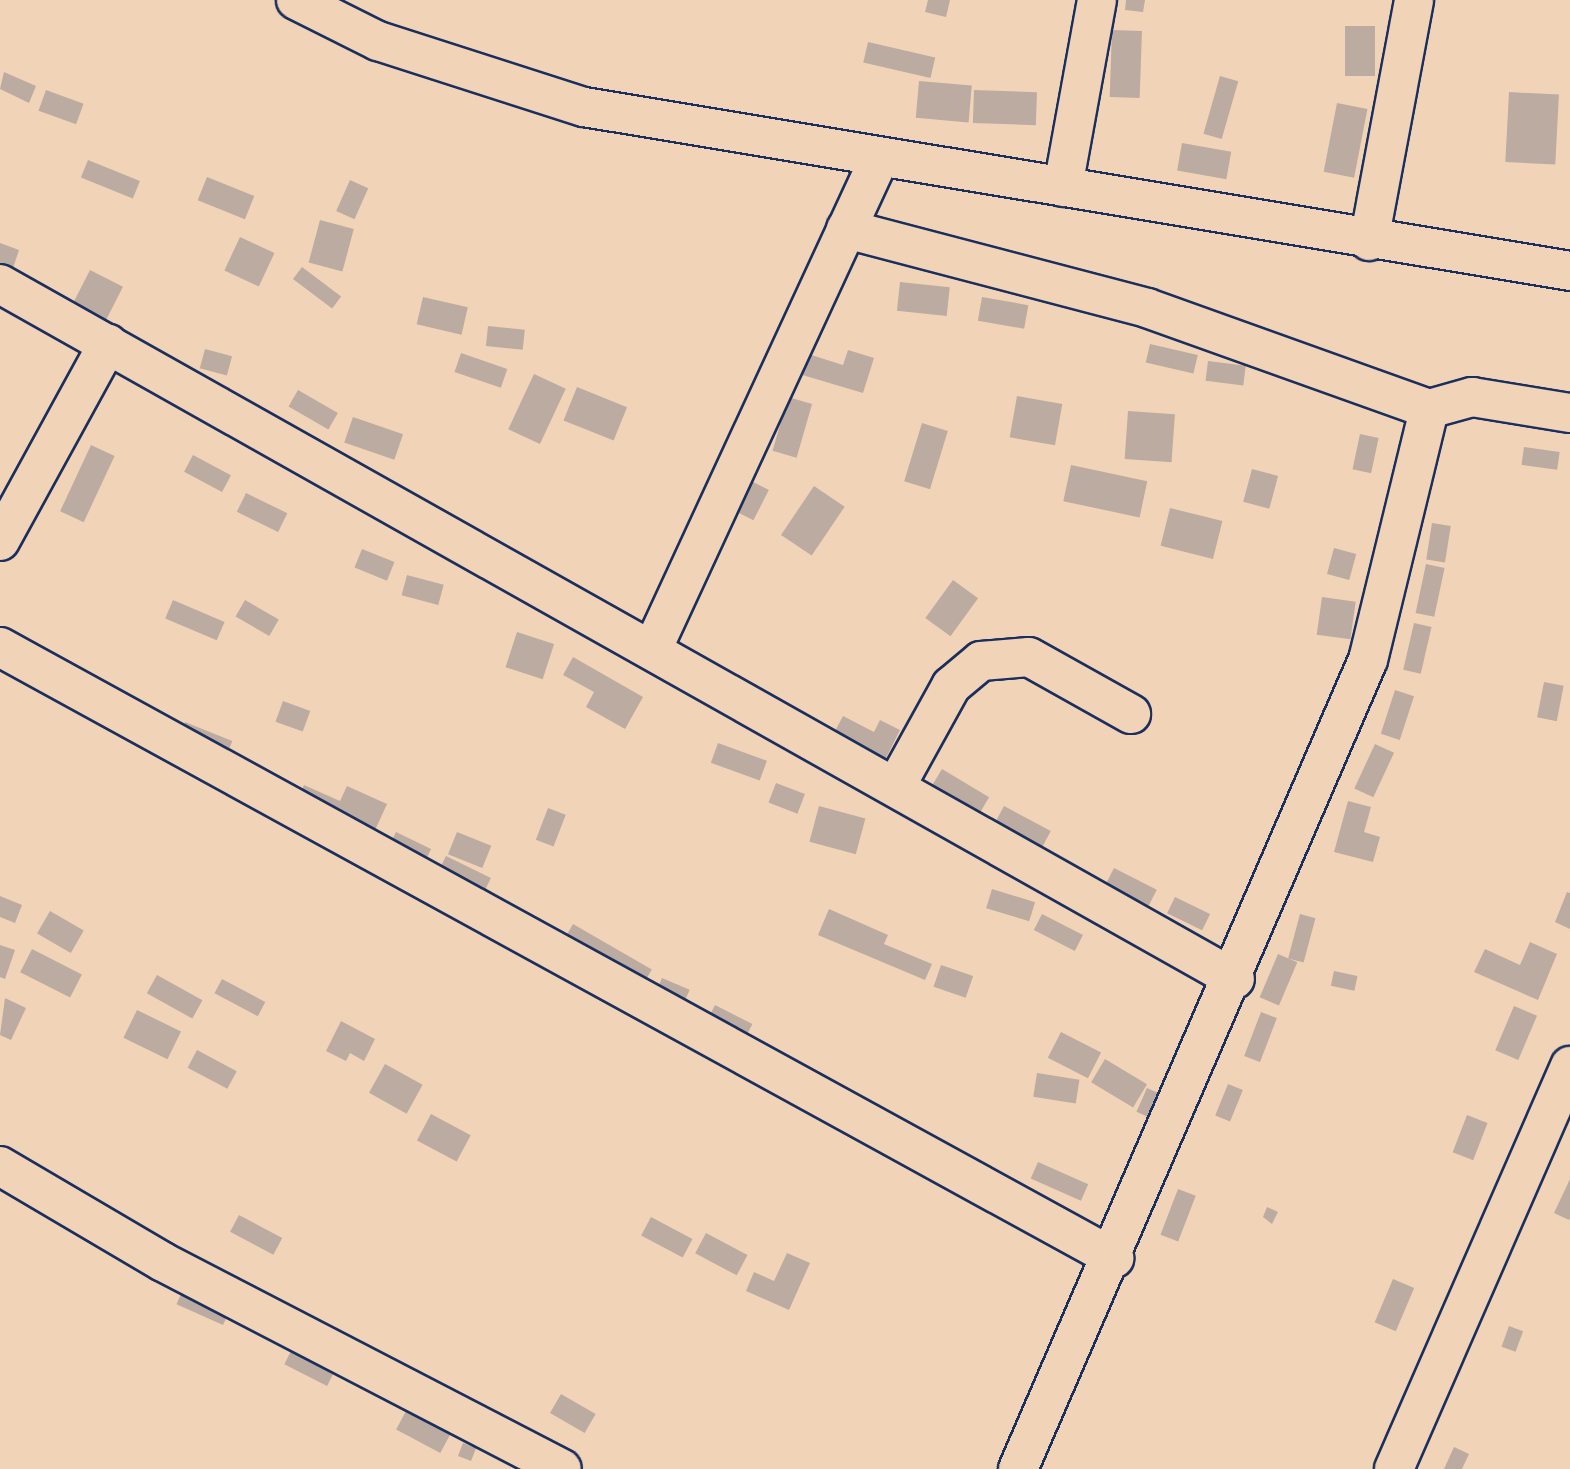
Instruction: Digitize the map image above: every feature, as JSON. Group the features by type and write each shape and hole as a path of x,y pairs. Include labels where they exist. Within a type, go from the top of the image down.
{"street":[{"path":"296,0 379,41 584,107 1369,241 1570,271"},
{"path":"1063,187 1097,0"},
{"path":"1369,241 1414,0"},
{"path":"652,650 878,159"},
{"path":"846,229 1147,308 1429,409 1472,397 1570,413"},
{"path":"0,284 652,650 897,784 1235,979"},
{"path":"0,541 108,344"},
{"path":"1018,1469 1114,1258 1235,979 1368,660 1429,409"},
{"path":"0,647 1114,1258"},
{"path":"897,784 951,686 981,661 1029,657 1131,714"},
{"path":"1394,1469 1570,1066"},
{"path":"0,1166 163,1262 562,1469"}],"building":[{"path":"928,0 950,0 946,17 925,12"},
{"path":"1126,0 1145,0 1143,12 1125,10"},
{"path":"1345,26 1375,26 1375,76 1345,76"},
{"path":"1112,30 1142,31 1140,98 1110,97"},
{"path":"868,42 935,58 931,78 863,62"},
{"path":"4,72 36,86 29,103 0,89"},
{"path":"1220,76 1238,81 1222,139 1203,134"},
{"path":"919,81 972,86 969,122 916,118"},
{"path":"46,90 84,104 76,124 38,111"},
{"path":"974,90 1037,92 1036,125 973,123"},
{"path":"1509,92 1559,95 1555,165 1505,162"},
{"path":"1337,103 1367,109 1354,178 1324,172"},
{"path":"1182,143 1231,152 1226,179 1177,171"},
{"path":"88,160 140,181 133,199 81,178"},
{"path":"207,177 254,196 245,219 198,200"},
{"path":"350,180 368,188 354,219 336,211"},
{"path":"320,220 354,229 342,272 309,263"},
{"path":"240,237 274,253 259,287 224,271"},
{"path":"0,243 19,250 13,268 0,264"},
{"path":"302,267 341,296 332,308 293,279"},
{"path":"90,270 123,287 105,322 72,305"},
{"path":"900,282 950,287 947,316 897,311"},
{"path":"423,297 468,307 462,335 417,324"},
{"path":"982,297 1028,305 1024,329 978,321"},
{"path":"488,326 525,330 523,350 486,346"},
{"path":"1150,344 1198,355 1193,374 1146,363"},
{"path":"205,349 232,356 227,376 200,368"},
{"path":"848,350 874,358 863,393 799,374 805,353 843,365"},
{"path":"461,353 507,369 501,388 454,372"},
{"path":"1208,361 1246,366 1243,385 1206,381"},
{"path":"534,374 566,389 540,444 508,429"},
{"path":"577,387 627,407 614,441 564,420"},
{"path":"298,390 338,413 328,429 288,406"},
{"path":"1017,396 1062,404 1055,445 1010,437"},
{"path":"788,397 812,404 797,458 773,451"},
{"path":"1128,411 1175,414 1172,462 1125,459"},
{"path":"353,417 403,434 394,460 344,443"},
{"path":"922,423 948,431 930,489 904,481"},
{"path":"1360,434 1379,438 1371,473 1353,469"},
{"path":"91,445 115,456 84,522 60,511"},
{"path":"1524,447 1560,452 1557,470 1521,465"},
{"path":"193,455 231,475 222,492 184,472"},
{"path":"1071,465 1147,481 1140,517 1063,501"},
{"path":"1252,469 1278,476 1269,509 1243,502"},
{"path":"751,481 769,490 753,520 736,511"},
{"path":"814,486 845,507 812,556 781,535"},
{"path":"246,493 287,513 278,532 237,512"},
{"path":"1170,508 1222,521 1213,559 1161,546"},
{"path":"1432,523 1451,526 1445,563 1426,560"},
{"path":"1334,548 1356,554 1349,580 1327,574"},
{"path":"362,549 394,562 387,581 355,568"},
{"path":"1426,564 1445,568 1434,617 1416,613"},
{"path":"407,575 444,585 438,605 402,595"},
{"path":"953,580 978,598 950,636 925,618"},
{"path":"1322,597 1356,602 1350,639 1317,635"},
{"path":"173,600 225,622 217,640 165,618"},
{"path":"245,600 279,620 269,636 236,616"},
{"path":"1414,623 1432,627 1421,674 1403,670"},
{"path":"517,632 554,644 543,679 506,667"},
{"path":"573,657 643,697 625,729 586,707 594,692 563,675"},
{"path":"1544,682 1564,686 1557,721 1537,717"},
{"path":"1395,690 1414,696 1400,740 1381,734"},
{"path":"283,701 310,711 303,732 275,722"},
{"path":"843,716 874,732 880,720 900,730 884,762 833,735"},
{"path":"185,722 232,741 224,761 177,741"},
{"path":"718,743 767,761 760,781 711,763"},
{"path":"1375,744 1394,753 1373,797 1354,788"},
{"path":"942,769 989,797 978,816 931,788"},
{"path":"776,783 805,794 797,814 768,803"},
{"path":"304,785 340,801 347,786 387,804 371,839 296,804"},
{"path":"1348,801 1371,807 1364,832 1380,837 1373,862 1334,852"},
{"path":"819,806 865,818 856,854 809,842"},
{"path":"1004,806 1051,831 1041,849 994,825"},
{"path":"548,808 566,815 554,847 536,840"},
{"path":"396,832 431,849 422,867 387,850"},
{"path":"457,832 491,846 482,868 448,854"},
{"path":"446,856 491,878 482,897 437,875"},
{"path":"1114,868 1157,890 1148,907 1105,885"},
{"path":"992,889 1035,902 1029,921 986,908"},
{"path":"1567,892 1570,893 1570,929 1555,922"},
{"path":"0,896 22,905 15,923 0,917"},
{"path":"1175,897 1210,914 1202,930 1167,913"},
{"path":"829,909 888,935 884,944 932,964 925,980 818,935"},
{"path":"50,911 84,930 71,953 37,934"},
{"path":"1042,914 1083,935 1075,951 1034,930"},
{"path":"1300,914 1315,918 1304,963 1288,958"},
{"path":"573,924 652,970 640,989 562,944"},
{"path":"1530,942 1557,954 1538,1000 1474,972 1485,949 1520,965"},
{"path":"0,945 15,950 5,979 0,977"},
{"path":"32,949 82,974 70,998 20,972"},
{"path":"1278,954 1297,962 1279,1005 1260,997"},
{"path":"941,965 973,976 966,998 934,987"},
{"path":"1334,971 1357,976 1354,991 1331,986"},
{"path":"157,975 202,1000 192,1019 147,993"},
{"path":"662,978 690,990 681,1010 653,998"},
{"path":"222,979 265,1002 258,1016 214,993"},
{"path":"5,998 26,1008 11,1040 0,1035"},
{"path":"715,1005 752,1024 742,1044 705,1025"},
{"path":"1514,1006 1537,1016 1518,1060 1495,1050"},
{"path":"137,1010 181,1031 167,1059 123,1038"},
{"path":"1261,1012 1277,1018 1260,1062 1244,1056"},
{"path":"341,1021 375,1039 364,1061 350,1053 346,1061 326,1051"},
{"path":"1061,1032 1101,1052 1088,1078 1048,1058"},
{"path":"197,1050 237,1071 227,1089 188,1068"},
{"path":"1105,1059 1147,1084 1133,1107 1091,1082"},
{"path":"385,1064 423,1085 407,1114 369,1093"},
{"path":"1037,1073 1079,1080 1076,1103 1033,1097"},
{"path":"1228,1084 1243,1090 1230,1122 1215,1116"},
{"path":"1147,1088 1169,1098 1158,1122 1136,1112"},
{"path":"431,1114 471,1135 457,1162 417,1140"},
{"path":"1467,1115 1488,1123 1473,1160 1453,1152"},
{"path":"1038,1162 1088,1184 1081,1201 1031,1178"},
{"path":"1570,1179 1570,1218 1569,1220 1554,1213"},
{"path":"1178,1189 1196,1196 1178,1242 1160,1235"},
{"path":"1267,1207 1278,1212 1272,1224 1263,1217"},
{"path":"239,1215 282,1238 273,1255 230,1232"},
{"path":"651,1217 692,1239 683,1258 641,1236"},
{"path":"706,1233 747,1255 737,1275 695,1253"},
{"path":"787,1253 810,1263 789,1310 746,1291 754,1272 774,1281"},
{"path":"1393,1279 1414,1288 1396,1331 1375,1322"},
{"path":"185,1285 232,1306 223,1325 176,1304"},
{"path":"1509,1326 1523,1331 1516,1352 1501,1347"},
{"path":"292,1349 335,1371 327,1386 284,1364"},
{"path":"561,1394 596,1414 585,1433 550,1413"},
{"path":"406,1411 450,1434 440,1453 396,1430"},
{"path":"463,1443 476,1448 471,1461 458,1456"},
{"path":"1454,1447 1469,1454 1462,1469 1444,1469"}]}
